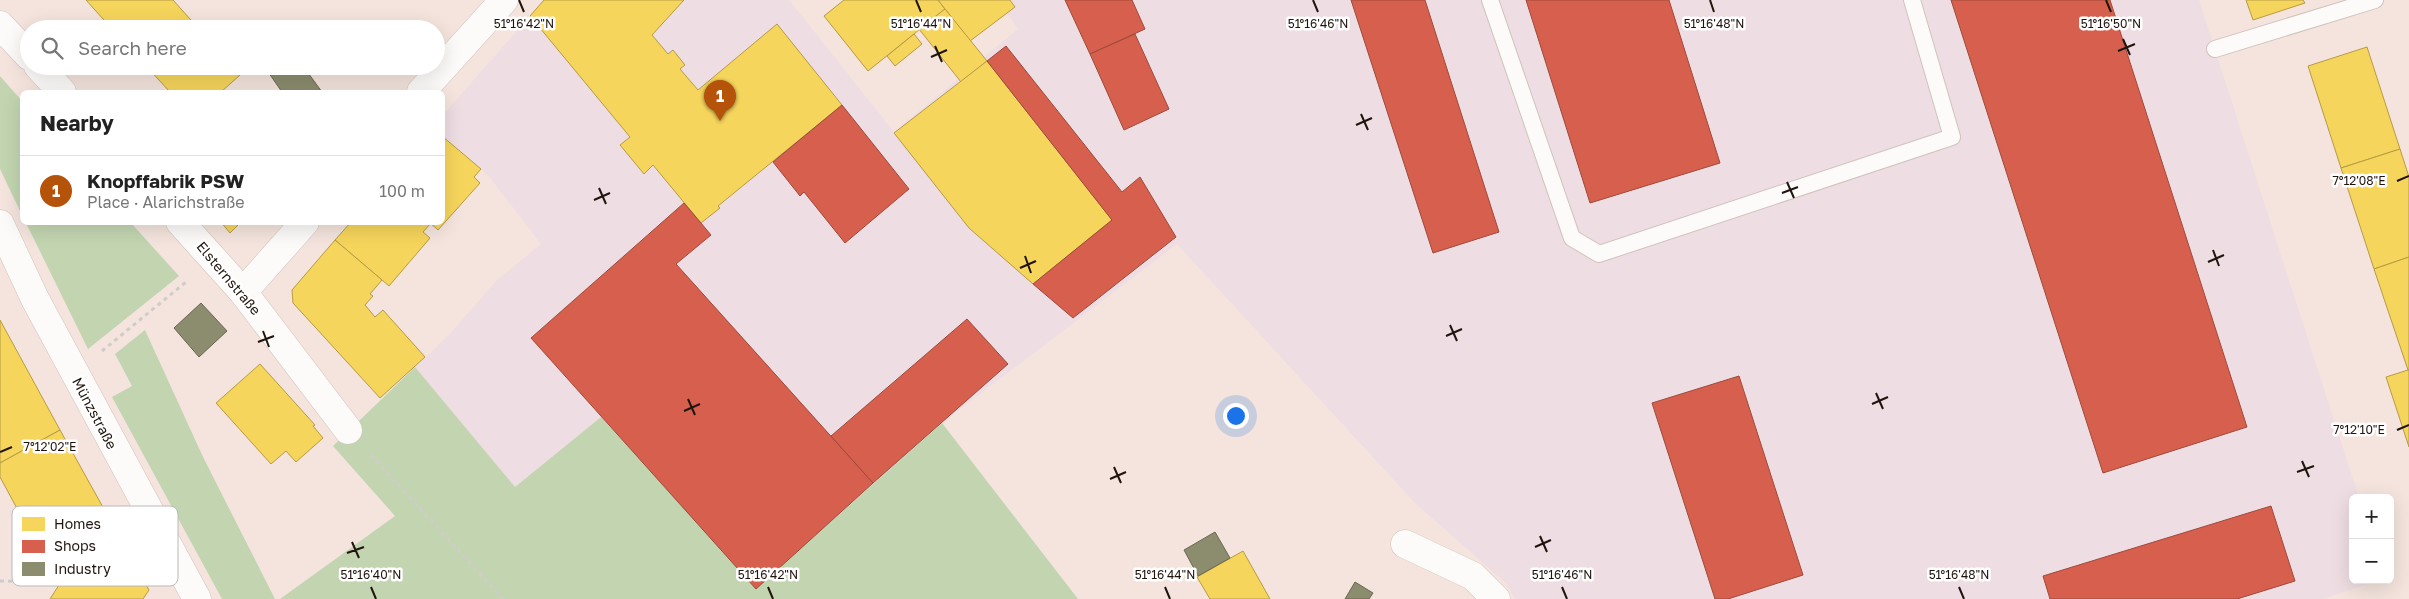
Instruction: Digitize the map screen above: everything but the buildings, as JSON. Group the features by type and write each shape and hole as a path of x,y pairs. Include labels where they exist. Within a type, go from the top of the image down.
{"street":[{"path":"445,65 500,2"},
{"path":"0,25 20,46"},
{"path":"46,75 60,90"},
{"path":"423,90 436,75"},
{"name":"Münzstraße","path":"0,224 7,258 35,299 146,506"},
{"name":"Elsternstraße","path":"183,225 242,292 348,430"},
{"path":"242,292 302,225"},
{"path":"1405,544 1473,576 1496,599"},
{"name":"Münzstraße","path":"178,564 197,599"}],"lane":[{"path":"1490,0 1572,238 1599,254 1952,137 1912,0"},
{"path":"2215,49 2375,0"}],"path":[{"path":"105,359 101,351 214,259"},
{"path":"348,430 503,599"}],"shaded area":[{"path":"544,0 789,0 894,132 1018,29 998,0 2199,0 2358,494 2349,494 2349,584 2368,584 2323,599 1515,599 1507,584 1416,504 1177,244 942,423 756,588 601,417 515,487 415,367 447,337 496,281 541,244 488,175 445,138 445,113"}],"green space":[{"path":"0,76 20,99 20,211 0,169"},
{"path":"27,225 133,225 179,276 88,349"},
{"path":"145,330 203,457 275,599 222,599 178,518 178,506 171,506 112,397 132,386 115,354"},
{"path":"415,367 515,487 601,417 756,588 942,423 1078,599 280,599 395,516 333,446"}],"place":[{"name":"Knopffabrik PSW","path":"720,121"}]}
